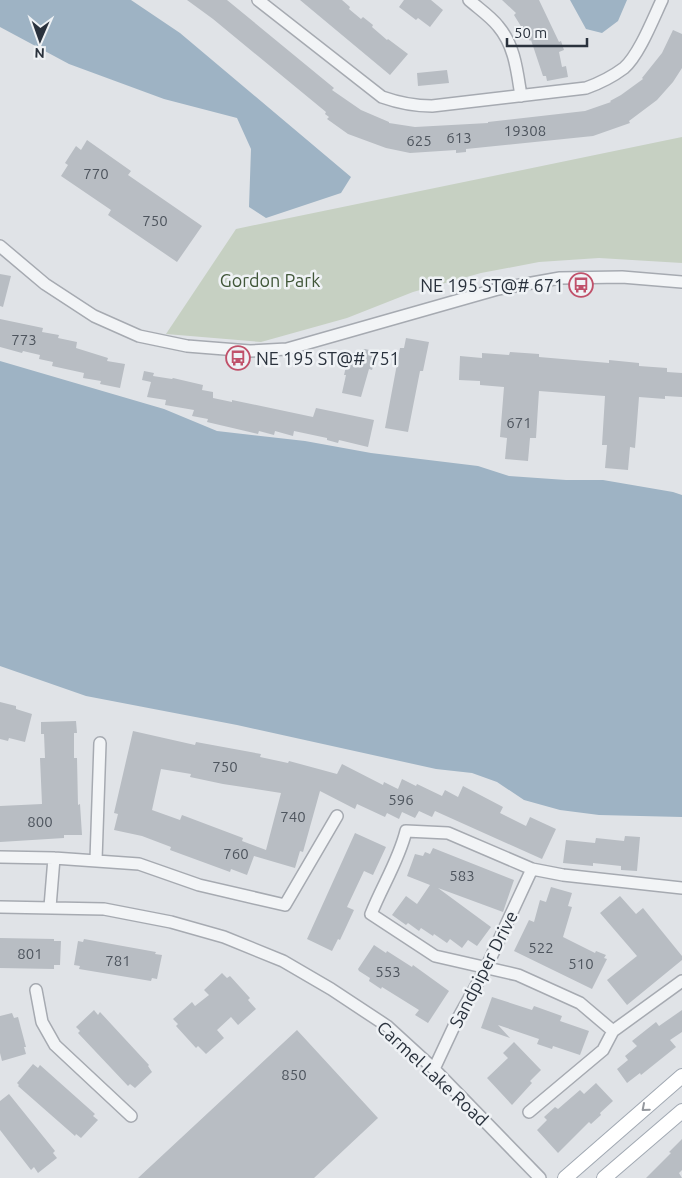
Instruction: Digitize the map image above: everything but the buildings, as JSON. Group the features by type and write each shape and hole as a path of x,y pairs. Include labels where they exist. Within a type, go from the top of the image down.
{"main road":[{"path":"565,1178 682,1076"},
{"path":"604,1178 682,1111"}],"street":[{"path":"258,0 382,97 418,106 586,88 606,81 634,58 662,0"},
{"path":"469,0 498,26 510,45 516,62 521,96"},
{"path":"0,246 45,284 94,316 139,336 187,346 250,351 287,349 498,289 560,278 622,277 682,282"},
{"path":"96,860 100,743"},
{"path":"0,857 96,860 139,864 199,885 285,905 337,816"},
{"path":"612,1031 580,1003 518,974 435,956 371,914 382,886 401,848 406,831 448,833 532,869 563,875 682,888"},
{"path":"50,907 54,858"},
{"name":"Sandpiper Drive","path":"434,1069 456,1022 486,968 532,869"},
{"name":"Carmel Lake Road","path":"0,907 104,909 171,922 224,937 283,961 331,989 387,1026 434,1069 540,1178"},
{"path":"528,1112 602,1050 612,1031 682,982"},
{"path":"36,990 42,1022 55,1045 132,1116"}],"green space":[{"name":"Gordon Park","path":"682,137 682,263 599,258 539,262 481,273 413,292 347,318 261,342 166,334 236,229"}],"water":[{"path":"0,0 131,0 180,33 351,177 341,193 266,218 249,207 251,149 237,118 164,99 69,64 0,27"},
{"path":"570,0 627,0 618,21 602,33 586,29"},
{"path":"0,361 164,409 217,431 305,441 371,453 478,466 509,476 566,480 603,480 682,495 682,817 599,815 560,810 524,800 497,782 472,773 436,769 237,725 86,696 0,666"}],"place":[{"name":"NE 195 ST@# 671","path":"581,285"},
{"name":"NE 195 ST@# 751","path":"238,358"}]}
